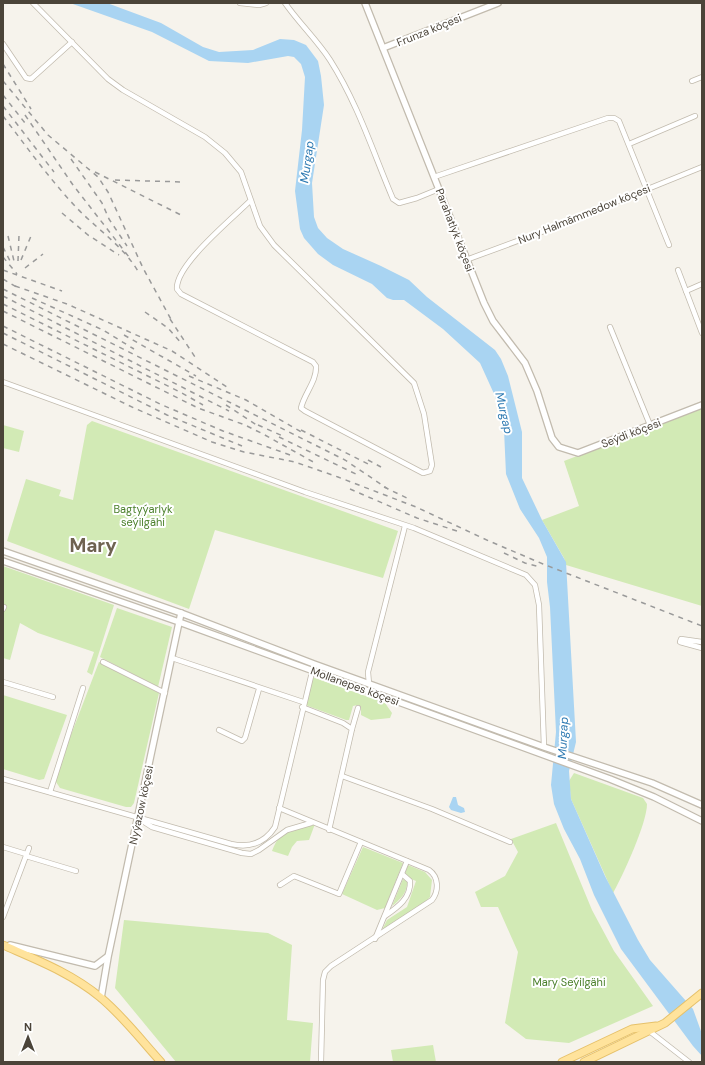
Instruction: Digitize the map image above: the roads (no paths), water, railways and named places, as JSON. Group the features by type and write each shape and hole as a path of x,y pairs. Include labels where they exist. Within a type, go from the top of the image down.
{"main road":[{"path":"3,944 59,969 101,998 128,1023 161,1062"},
{"path":"584,1062 647,1030 663,1024 692,1002 701,993"},
{"path":"562,1062 632,1029 647,1030"},
{"path":"148,1048 153,1062"}],"street":[{"path":"33,3 108,79 123,90 206,137 225,153 241,172 251,200 260,226 274,245 414,383 424,414 432,465 430,471 424,473 304,412 301,408 302,402 316,372 316,366 313,362 181,294 177,289 176,283 183,270 196,253 251,200"},
{"path":"240,3 258,5 266,3"},
{"path":"285,3 330,59 366,128 393,199 399,203 417,198 439,189"},
{"name":"Parahatlyk köçesi","path":"365,3 466,260 494,321 525,363 537,391 552,438 559,448"},
{"name":"Frunza köçesi","path":"383,48 498,3"},
{"path":"3,44 26,78 31,79 72,42"},
{"path":"692,81 702,77"},
{"path":"629,144 694,116"},
{"path":"434,177 608,118 614,118 619,121 629,144 668,245"},
{"name":"Nury Halmämmedow köçesi","path":"466,260 538,233 702,167"},
{"path":"678,270 702,333"},
{"path":"686,290 702,284"},
{"path":"610,327 650,425"},
{"path":"3,382 305,492 405,526 526,575 535,585 539,605 544,747"},
{"name":"Seýdi köçesi","path":"559,448 578,453 702,405"},
{"path":"369,684 368,672 405,526"},
{"name":"Mollanepes köçesi","path":"3,551 181,613 313,667 547,757 610,779 654,797 702,821"},
{"name":"Mollanepes köçesi","path":"3,561 313,667 369,684 544,747 652,783 702,805"},
{"name":"Nyýazow köçesi","path":"101,998 108,956 181,613"},
{"path":"702,642 684,638 681,639 680,642 702,648"},
{"path":"172,658 259,688 343,723 352,729"},
{"path":"103,662 165,693"},
{"path":"3,779 231,844 253,846 271,833 274,827 302,705 313,667"},
{"path":"3,682 53,697"},
{"path":"50,792 83,688"},
{"path":"219,730 242,741 245,738 259,688"},
{"path":"329,830 358,708"},
{"path":"610,779 612,770"},
{"path":"342,776 432,809 510,842"},
{"path":"279,808 306,819 311,823 429,870 434,874 437,882 434,897 375,939 331,966 325,972 323,980 321,1062"},
{"path":"138,818 152,827 242,853 251,854 287,830 311,823"},
{"path":"280,885 294,876 339,894 361,842"},
{"path":"3,847 76,871"},
{"path":"3,917 29,848"},
{"path":"375,939 407,861"},
{"path":"384,916 399,906 408,894 410,881 402,874"},
{"path":"3,944 95,966 108,956"},
{"path":"647,1030 689,1062"}],"water":[{"name":"Murgap","path":"70,3 107,3 161,23 203,47 219,52 253,50 280,39 294,40 306,45 318,61 324,105 312,183 314,217 318,228 327,238 343,249 409,280 427,297 495,350 501,359 508,376 522,432 522,478 542,520 566,562 576,742 569,771 571,799 605,876 638,940 650,960 693,1009 702,1034 702,1056 621,949 594,895 580,859 564,829 554,804 551,785 556,732 550,607 547,582 547,557 539,538 520,509 506,474 504,430 495,396 480,363 443,329 404,300 393,300 387,298 372,284 333,265 318,254 304,238 300,229 295,191 302,130 305,77 301,64 294,57 288,56 248,63 209,61 152,32"},
{"path":"453,797 456,797 458,805 464,808 465,812 461,813 451,810 449,807"}],"railway":[{"path":"3,64 31,109"},
{"path":"3,81 48,135 98,177 108,192 143,268 173,323"},
{"path":"3,95 25,123"},
{"path":"3,106 54,172"},
{"path":"25,115 73,185 129,257"},
{"path":"3,116 64,194 125,254 139,273"},
{"path":"71,159 102,203 109,219 127,246"},
{"path":"95,172 181,215"},
{"path":"115,180 183,182"},
{"path":"62,213 88,235 119,255"},
{"path":"18,261 19,235"},
{"path":"8,236 14,261"},
{"path":"21,260 31,236"},
{"path":"3,247 10,261"},
{"path":"25,268 43,254"},
{"path":"3,257 17,274"},
{"path":"3,270 62,291"},
{"path":"3,279 18,288"},
{"path":"15,286 67,304 172,351 230,389"},
{"path":"3,289 345,460 388,489"},
{"path":"3,296 229,411"},
{"path":"32,298 103,330 134,349"},
{"path":"3,304 182,393 203,405"},
{"path":"3,311 198,408 245,425 317,464"},
{"path":"145,312 168,328 182,344"},
{"path":"170,319 195,357"},
{"path":"3,326 160,404 223,431 293,456"},
{"path":"3,333 167,415 242,446"},
{"path":"124,335 196,376"},
{"path":"3,344 134,408 212,442 244,452 295,462 338,477 416,507 543,564 702,626"},
{"path":"189,376 246,400 305,434"},
{"path":"226,405 258,426"},
{"path":"258,425 285,437"},
{"path":"301,430 372,466"},
{"path":"279,437 360,476"},
{"path":"368,460 381,467"},
{"path":"384,487 409,499"},
{"path":"350,489 417,518 457,531"},
{"path":"504,553 525,563 540,567"}],"district":[{"name":"Mary","path":"93,545"}],"park label":[{"name":"Bagtyýarlyk seýilgähi","path":"143,515"},
{"name":"Mary Seýilgähi","path":"569,982"}]}
